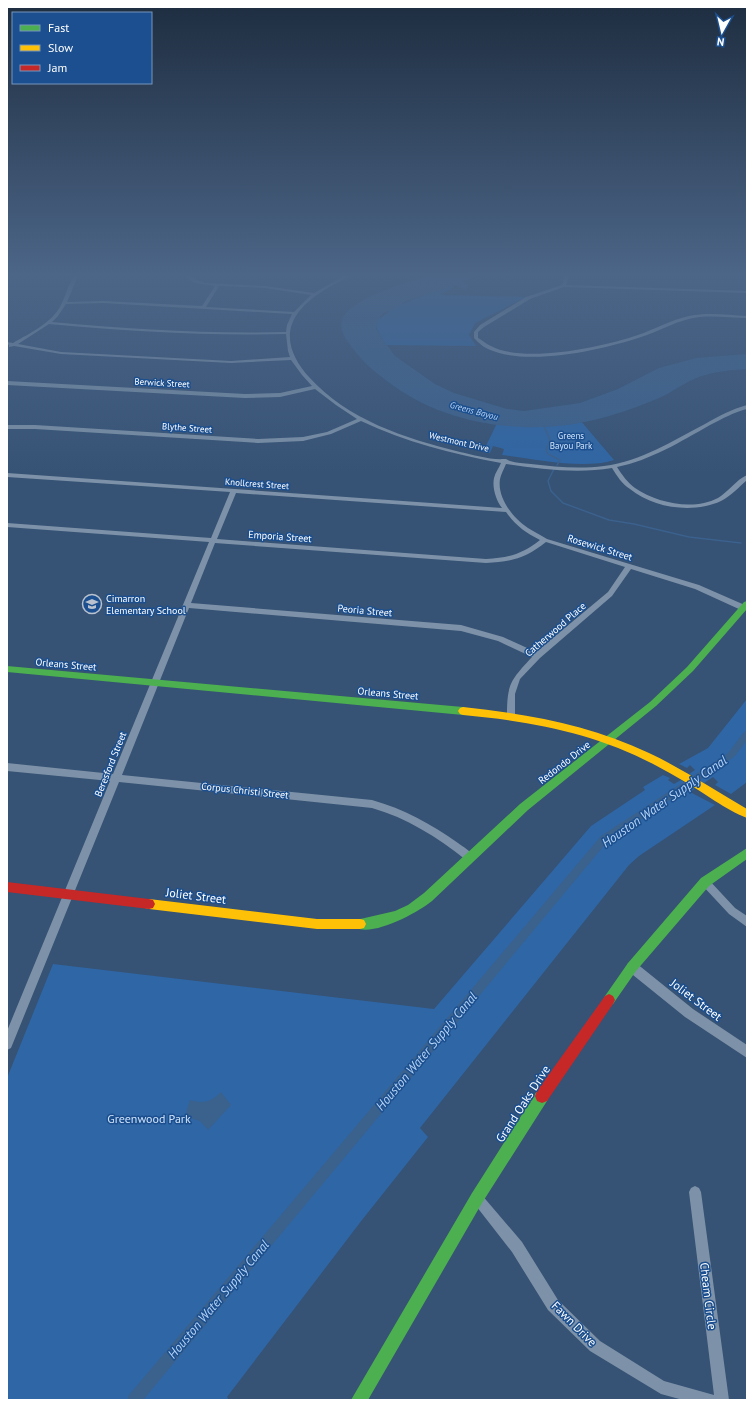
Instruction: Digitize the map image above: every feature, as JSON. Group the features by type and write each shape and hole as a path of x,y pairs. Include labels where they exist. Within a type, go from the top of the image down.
{"street":[{"path":"7,349 18,342"},
{"name":"Westmont Drive","path":"288,342 293,358 305,376 316,387 346,410 362,420 419,442 505,462 586,469 613,466 636,461 653,455 730,412 747,407"},
{"path":"479,342 490,350 510,355 522,356 596,348 621,342"},
{"path":"7,343 61,353 212,362 251,362 293,358"},
{"name":"Berwick Street","path":"7,383 245,396 280,395 316,387"},
{"name":"Blythe Street","path":"7,427 35,427 258,442 285,441 329,433 362,420"},
{"name":"Rosewick Street","path":"505,462 497,478 497,490 501,502 506,510 526,530 545,540 697,587 746,606"},
{"path":"613,466 634,490 649,498 667,504 682,506 704,504 720,499 747,477"},
{"name":"Knollcrest Street","path":"7,475 506,510"},
{"name":"Beresford Street","path":"8,1038 69,894 233,492"},
{"name":"Emporia Street","path":"7,525 486,561 501,561 519,558 530,552 545,540"},
{"name":"Catherwood Place","path":"510,715 511,694 517,678 537,656 610,594 629,566"},
{"name":"Peoria Street","path":"187,605 461,628 509,641 537,656"},
{"name":"Redondo Drive","path":"382,921 412,910 428,898 469,857 524,808 630,725 672,687 746,606"},
{"name":"Orleans Street","path":"7,669 510,715 543,720 609,740 643,754 747,814"},
{"name":"Corpus Christi Street","path":"7,766 372,804 404,815 439,833 469,857"},
{"name":"Grand Oaks Drive","path":"361,1399 477,1198 563,1064 632,967 705,882 747,853"},
{"path":"705,882 732,910 747,922"},
{"name":"Joliet Street","path":"7,887 317,924 353,925 382,921"},
{"name":"Joliet Street","path":"632,967 689,1013 747,1052"},
{"name":"Cheam Circle","path":"695,1192 722,1400"},
{"name":"Fawn Drive","path":"477,1198 517,1248 553,1305 595,1346 661,1387 710,1400"}],"green space":[{"path":"383,342 473,342 476,346 385,345"},
{"name":"Greens Bayou Park","path":"580,420 614,460 588,464 559,463 502,455 504,449 493,446 490,453 483,452 498,421"},
{"path":"747,699 747,782 731,794 715,785 718,782 713,777 704,783 689,774 695,770 690,765 687,768 679,764 708,748"},
{"name":"Greenwood Park","path":"663,775 670,778 668,780 674,784 681,780 695,789 690,792 715,805 639,856 629,865 420,1128 428,1137 362,1220 227,1397 229,1400 7,1400 7,1078 53,964 434,1009 591,826 645,790 643,787"}],"water":[{"name":"Greens Bayou","path":"348,342 384,342 395,356 435,384 454,393 507,409 524,411 580,403 618,389 659,368 696,358 747,354 747,369 720,372 700,377 642,405 609,416 575,424 522,427 504,426 468,419 418,401 402,392 383,378 358,355"},
{"path":"221,1092 231,1105 208,1130 200,1121 186,1117 190,1100 199,1102 207,1101 214,1098"}],"waterway":[{"path":"544,426 550,440 546,450 548,454 560,460 557,465"},
{"path":"554,469 548,481 551,491 563,503 609,520 634,524 689,537 741,543"},
{"name":"Houston Water Supply Canal","path":"134,1400 604,839 731,755 747,734"}],"traffic: fast":[{"path":"360,924 380,921 397,916 428,897 524,807 653,704 690,669 747,604"},
{"path":"7,669 463,711"},
{"path":"609,1000 632,967 705,882 747,853"},
{"path":"359,1400 477,1198 542,1096"}],"traffic: slow":[{"path":"463,711 533,720 578,730 600,737 644,755 747,814"},
{"path":"149,904 317,924 360,924"}],"traffic: jam":[{"path":"7,887 149,904"},
{"path":"542,1096 609,1000"}],"place":[{"name":"Cimarron Elementary School","path":"92,604"}]}
